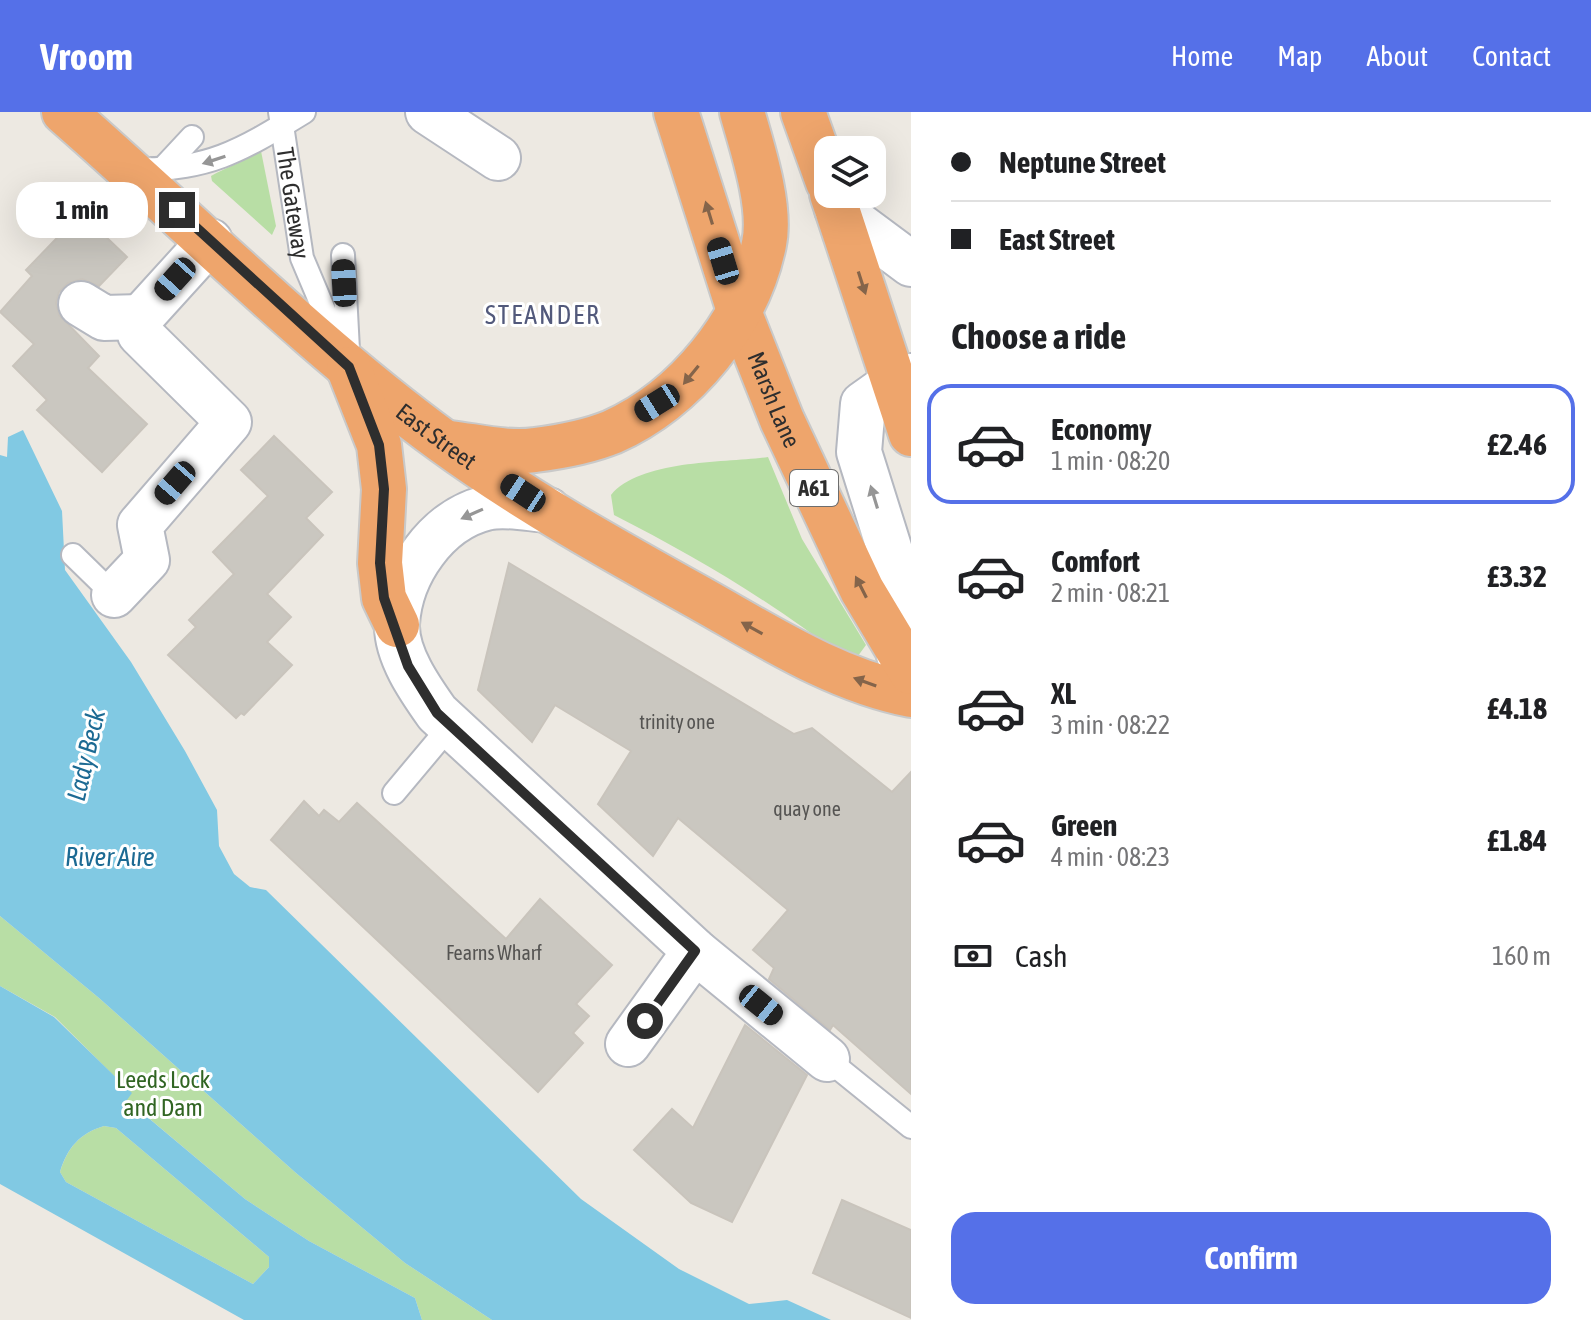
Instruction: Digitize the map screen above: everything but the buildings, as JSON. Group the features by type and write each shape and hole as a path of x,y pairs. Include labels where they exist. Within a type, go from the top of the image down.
{"highway":[{"name":"East Street","path":"64,112 148,167 210,241 349,367 445,443 548,510 820,665 888,690 907,674"},
{"name":"Marsh Lane","path":"676,112 740,314 786,429 862,590 907,674"},
{"path":"445,443 532,451 612,432 679,389 740,314 765,241 762,194 742,112"},
{"path":"803,112 814,143"},
{"path":"837,208 902,379 911,434"},
{"path":"349,367 379,445 384,489 380,563 384,598 397,625"}],"street":[{"path":"428,112 498,158"},
{"path":"847,208 911,264"},
{"path":"114,595 147,560 140,525 229,422 140,334 141,317 210,241"},
{"path":"81,304 104,318 141,317"},
{"path":"902,379 863,404 858,432 859,452 902,589 907,674"},
{"path":"548,510 488,507 450,524 430,541 417,563 397,625 408,666 420,690 451,725 695,951 827,1059"},
{"path":"628,1044 695,951"}],"lane":[{"name":"The Gateway","path":"148,167 189,168 221,160 281,118 304,112"},
{"name":"The Gateway","path":"281,118 302,258 349,367"},
{"path":"148,167 192,137"},
{"path":"343,255 349,367"},
{"path":"73,555 114,595"},
{"path":"394,793 451,725"},
{"path":"827,1059 911,1127"}],"green space":[{"path":"261,151 276,226 272,235 212,181 211,176"},
{"path":"768,457 802,539 866,645 855,660 847,661 734,582 614,515 611,495 625,483 642,475 685,465"},
{"name":"Leeds Lock and Dam","path":"0,916 99,998 296,1173 405,1263 492,1320 422,1320 415,1298 309,1241 245,1199 126,1099 131,1093 55,1017 0,986"},
{"path":"104,1126 116,1128 269,1257 269,1267 253,1284 66,1182 60,1172 66,1156 81,1137"}],"water":[{"name":"River Aire","path":"23,430 62,511 65,570 131,662 185,751 217,810 219,846 234,874 250,887 266,890 581,1199 679,1269 749,1304 787,1300 831,1320 492,1320 405,1263 296,1173 99,998 0,916 0,455 7,457 8,437"},
{"path":"0,986 54,1017 132,1093 127,1100 245,1199 309,1241 415,1298 422,1320 244,1320 0,1184","holes":["104,1126 116,1128 269,1257 269,1267 253,1284 66,1182 60,1172 66,1156 76,1143 96,1129"]}],"district":[{"name":"STEANDER","path":"543,315"}],"route":[{"path":"177,210 349,367 379,445 384,489 380,563 384,598 397,625 408,666 420,690 437,713 695,951 645,1021"}],"water label":[{"name":"Lady Beck","path":"86,755"}]}
